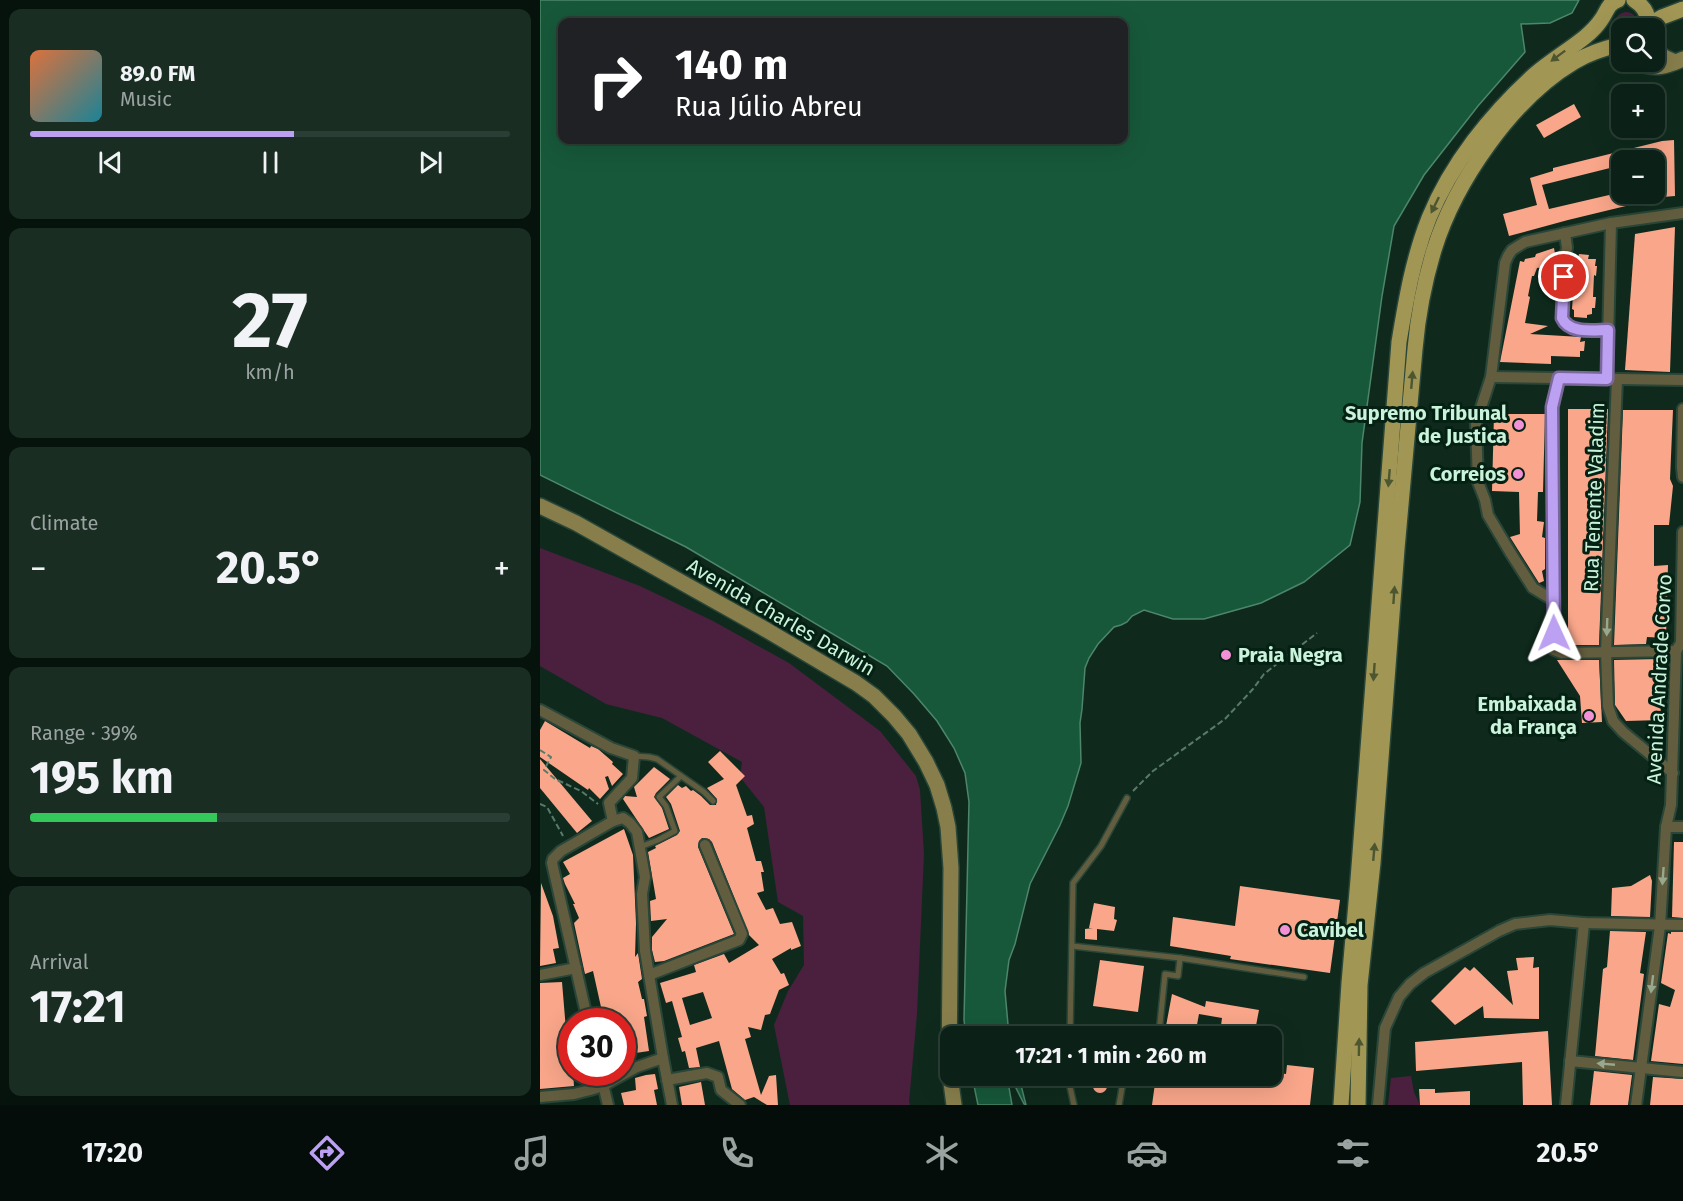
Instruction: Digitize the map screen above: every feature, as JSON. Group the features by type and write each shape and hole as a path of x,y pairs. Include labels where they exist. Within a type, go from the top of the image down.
{"main road":[{"path":"1341,1105 1348,983 1399,342 1410,277 1422,237 1437,200 1459,162 1494,114 1513,94 1586,36 1603,18 1609,6 1618,0"},
{"path":"1634,0 1639,0"},
{"path":"1634,0 1644,8 1647,18"},
{"path":"1661,18 1683,9"},
{"path":"1603,18 1603,27 1611,39"},
{"path":"1358,1105 1360,985 1377,828 1397,549 1422,295 1434,248 1454,201 1491,142 1526,101 1560,72 1592,53 1611,47"},
{"path":"1665,66 1679,61"},
{"name":"Avenida Charles Darwin","path":"540,506 586,529 856,682 874,696 909,734 937,785 948,827 951,868 949,1068 954,1105"}],"street":[{"path":"1553,600 1533,588 1510,552 1488,515 1478,482 1476,423 1491,377 1508,255 1525,242 1611,223 1683,213"},
{"name":"Rua Tenente Valadim","path":"1611,223 1608,330 1612,379 1606,652 1608,706 1613,720 1623,732 1673,773"},
{"path":"1565,233 1567,248 1562,318 1570,327 1608,330"},
{"path":"1491,377 1683,380"},
{"path":"1559,378 1552,407 1554,650 1562,653 1676,651"},
{"path":"1683,409 1683,470"},
{"name":"Avenida Andrade Corvo","path":"1636,1105 1660,926 1666,827 1671,805 1676,651 1680,643 1683,532"},
{"path":"540,710 611,748 634,756 632,778 609,803 611,816"},
{"path":"585,1008 552,867 553,859 611,816 623,818 637,832 645,877 642,894 645,951 672,1105"},
{"path":"1666,827 1683,827"},
{"path":"649,975 739,940 742,934 705,845"},
{"path":"1378,1105 1385,1028 1399,997 1410,984 1425,973 1515,924 1550,920 1660,926 1683,925"},
{"path":"1566,1105 1584,923"},
{"path":"540,975 576,968"},
{"path":"636,1068 663,1058"},
{"path":"1570,1061 1683,1072"},
{"path":"667,1080 707,1073 718,1077 721,1090 740,1105"},
{"path":"540,1097 558,1100 603,1086 608,1105"}],"lane":[{"path":"634,756 657,759 704,792 712,801"},
{"path":"639,847 675,831 666,806 659,797 681,776"},
{"path":"1070,1026 1073,883 1101,846 1127,798"},
{"path":"1072,946 1180,958 1304,977"},
{"path":"1160,1026 1165,974 1178,976 1180,958"},
{"path":"1070,1086 1074,1105"},
{"path":"1119,1105 1122,1086"}],"path":[{"path":"1127,798 1153,771 1225,719 1264,674 1317,633"},
{"path":"540,750 551,757 543,770 555,779 581,791 611,816"},
{"path":"540,804 547,807 569,847"}],"shaded area":[{"path":"540,0 1579,0 1572,13 1550,23 1521,24 1525,52 1478,106 1424,175 1394,226 1362,443 1360,502 1350,545 1304,582 1261,603 1204,619 1173,619 1144,610 1132,616 1127,622 1114,627 1089,658 1085,668 1080,723 1081,763 1060,825 1030,884 1009,960 1005,991 1008,1026 965,1026 969,802 965,773 954,748 937,721 887,666 686,547 540,475"},
{"path":"1628,12 1636,18 1616,18 1622,13"},
{"path":"540,548 640,586 713,621 789,663 880,731 916,776 920,790 924,854 917,1014 910,1105 790,1105 774,1025 788,991 804,965 803,916 778,902 764,807 740,777 742,762 662,718 606,704 540,666"},
{"path":"1411,1076 1414,1092 1420,1105 1388,1105 1391,1078"},
{"path":"974,1086 1009,1086 1012,1105 978,1105"},
{"path":"1015,1086 1021,1086 1026,1105"}],"building":[{"path":"1574,104 1581,117 1544,138 1536,125"},
{"path":"1674,140 1675,196 1665,197 1665,150 1626,150"},
{"path":"1611,154 1611,168 1542,185 1549,209 1611,195 1611,204 1634,204 1509,236 1503,214 1537,205 1530,178 1553,171 1553,168"},
{"path":"1675,227 1670,372 1625,370 1635,234"},
{"path":"1554,248 1557,265 1537,268 1532,276 1525,323 1548,326 1530,334 1581,337 1580,342 1585,341 1584,351 1580,351 1580,357 1551,356 1551,364 1500,362 1520,261 1524,262 1525,259"},
{"path":"1579,254 1589,255 1588,259 1596,259 1595,266 1597,266 1596,276 1594,275 1595,308 1592,308 1592,314 1587,315 1587,318 1574,317 1572,309 1575,258 1578,258"},
{"path":"1568,409 1608,409 1599,645 1568,645"},
{"path":"1623,410 1673,410 1670,479 1673,486 1669,525 1654,525 1654,566 1668,565 1666,638 1647,637 1646,644 1614,645"},
{"path":"1494,414 1545,414 1543,492 1538,492 1537,521 1544,522 1542,537 1545,538 1545,569 1542,571 1544,581 1539,583 1510,537 1520,534 1519,492 1492,491"},
{"path":"1659,659 1661,720 1626,721 1615,705 1614,660"},
{"path":"1557,660 1599,660 1602,722 1582,723 1580,696"},
{"path":"545,721 590,748 591,746 598,749 623,774 612,786 608,776 605,777 609,789 600,799 589,788 588,790 540,757 540,730"},
{"path":"720,751 745,776 736,785 747,816 752,815 754,824 747,828 756,861 761,861 764,872 761,872 764,891 757,893 766,910 773,908 780,924 792,922 801,946 791,950 791,948 772,959 781,974 784,973 789,985 779,990 770,1014 765,1015 761,1030 748,1027 751,1037 745,1039 761,1095 769,1076 776,1075 778,1105 767,1105 754,1097 745,1100 732,1089 719,1041 696,1048 700,1067 689,1068 685,1051 682,1052 678,1038 682,1037 672,1001 666,1003 660,983 696,972 694,965 724,954 729,963 759,945 749,935 709,839 702,838 698,847 734,934 664,961 655,962 652,950 652,937 667,919 651,921 650,901 656,899 648,852 680,831 671,804 666,797 678,785 682,788 686,786 710,805 716,805 717,799 707,788 724,779 708,762","holes":["703,992 712,1018 690,1025 682,998"]},
{"path":"540,759 592,821 577,833 540,788"},
{"path":"654,767 670,779 654,797 662,808 669,829 649,838 623,799 625,796 637,797 634,787"},
{"path":"624,829 633,855 635,957 638,953 642,979 638,982 647,1016 644,1017 649,1051 636,1053 636,1008 598,1008 601,1007 593,971 585,974 574,923 579,918 563,878 570,874 563,862"},
{"path":"1674,842 1683,842 1683,918 1672,917"},
{"path":"1650,875 1652,881 1650,917 1611,916 1612,888 1631,886"},
{"path":"541,883 553,916 559,948 553,949 556,963 540,966"},
{"name":"Cavibel","path":"1240,886 1340,900 1330,973 1230,959 1231,956 1170,946 1173,917 1235,926"},
{"path":"1094,903 1115,907 1114,919 1117,920 1114,931 1097,929 1097,940 1085,939 1085,929 1093,928 1089,928"},
{"path":"1610,931 1646,932 1640,973 1644,974 1633,1060 1595,1056 1603,969 1607,967"},
{"path":"1671,932 1683,932 1683,1064 1651,1061 1659,1004 1670,1007 1675,990 1661,983 1668,933 1671,934"},
{"path":"1534,957 1533,968 1539,967 1539,1019 1484,1018 1483,1006 1455,1025 1431,1001 1465,967 1470,971 1474,967 1513,1005 1507,971 1518,970 1516,958"},
{"path":"1100,960 1144,966 1138,1012 1093,1006"},
{"path":"562,982 564,1008 558,1008 558,1086 574,1086 540,1089 540,983"},
{"path":"1172,994 1205,1007 1206,1001 1259,1010 1256,1026 1221,1026 1222,1018 1199,1014 1197,1026 1166,1026"},
{"path":"1548,1031 1552,1105 1523,1105 1522,1062 1416,1071 1415,1042"},
{"path":"1287,1065 1314,1068 1310,1105 1152,1105 1155,1086 1282,1086 1282,1073 1286,1074"},
{"path":"1594,1071 1632,1075 1628,1105 1590,1105"},
{"path":"655,1074 658,1089 654,1090 657,1105 624,1105 621,1093 636,1090 636,1078"},
{"path":"1653,1077 1683,1079 1683,1105 1650,1105"},
{"path":"701,1082 705,1105 682,1105 679,1087"},
{"path":"1093,1086 1107,1086 1103,1093 1097,1093"},
{"path":"1419,1089 1435,1089 1435,1093 1470,1091 1470,1105 1420,1105"}],"place":[{"name":"Supremo Tribunal de Justica","path":"1519,425"},
{"name":"Correios","path":"1518,474"},
{"name":"Praia Negra","path":"1226,655"},
{"name":"Embaixada da França","path":"1589,716"},
{"name":"Cavibel","path":"1285,930"}],"route":[{"path":"1554,633 1552,407 1559,378 1607,379 1608,330 1586,330 1565,324 1562,318 1564,277"}]}
